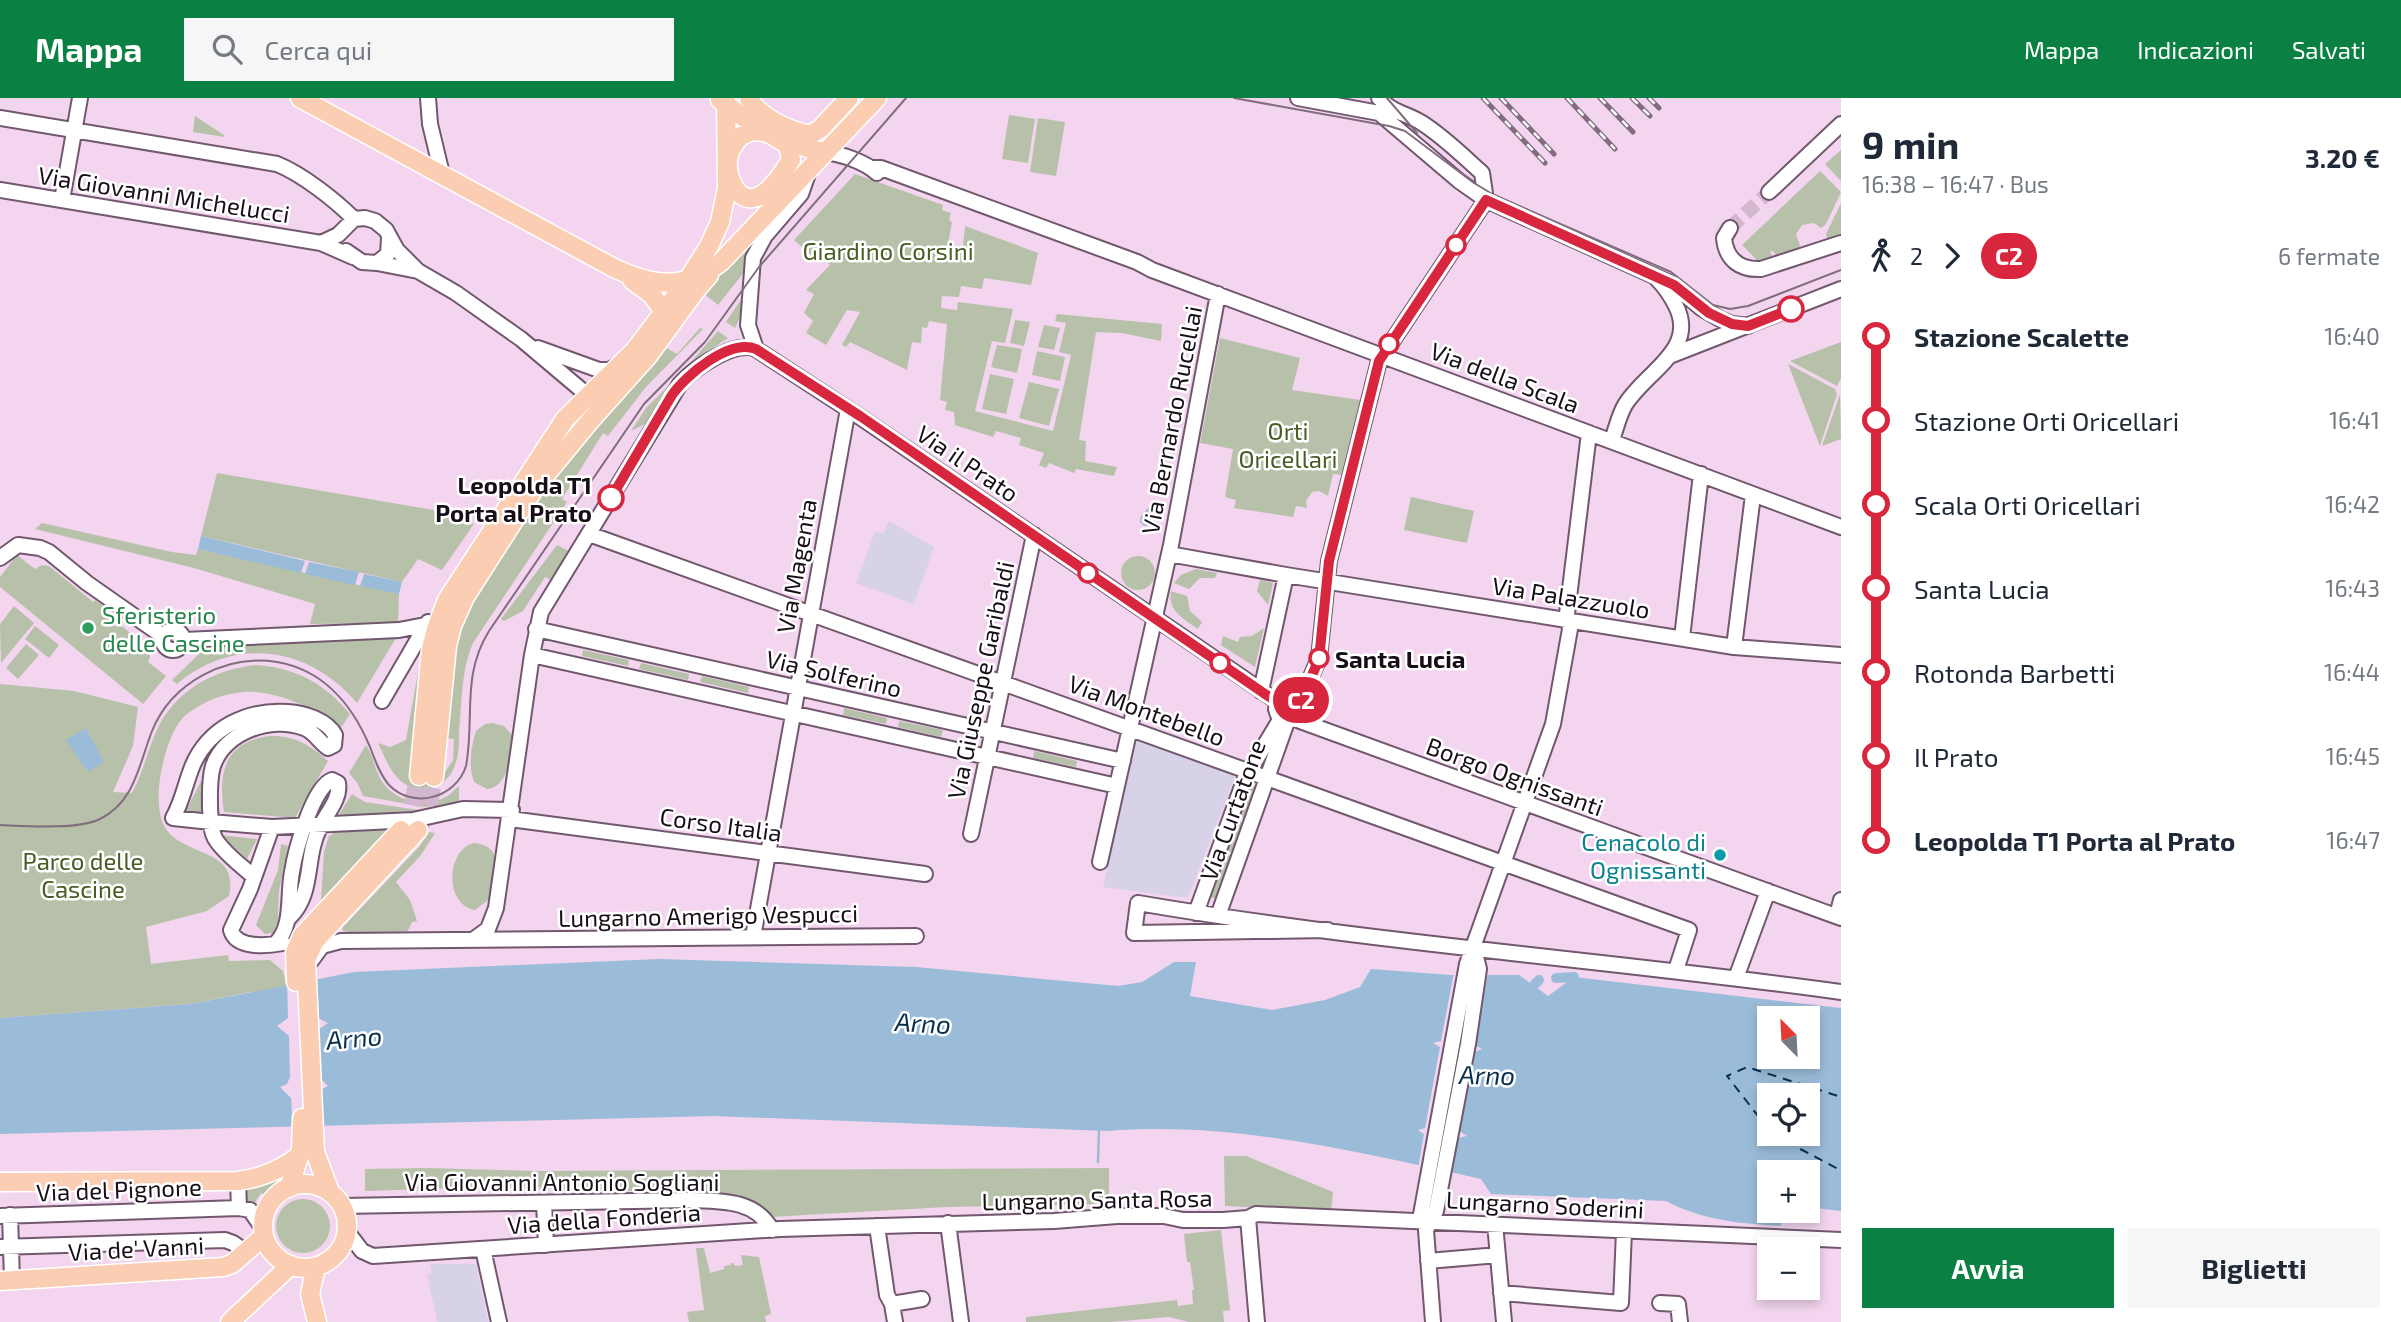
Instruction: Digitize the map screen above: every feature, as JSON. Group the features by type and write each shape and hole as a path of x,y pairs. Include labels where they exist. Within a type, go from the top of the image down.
{"main road":[{"path":"300,98 619,271 652,295 664,312"},
{"path":"752,103 763,115 810,135 820,129 849,98"},
{"path":"427,777 453,606 541,453 571,411 622,363 642,353 696,290 877,98"},
{"path":"619,271 672,284 706,273 733,250 790,163 791,151 787,143 723,100"},
{"path":"453,606 474,581 534,489 622,385 664,312 687,281 718,228 727,188 728,163 723,100"},
{"path":"785,171 765,192 752,198 742,195 736,189 728,163 734,143 744,134 761,131 825,152"},
{"path":"289,1188 306,1149 300,1044 301,961 296,947 304,933 410,830 301,961"},
{"path":"0,1182 238,1181 275,1171 306,1149"},
{"path":"306,1149 318,1166 330,1192 342,1206 345,1240 330,1259 316,1267 291,1265 274,1253 263,1231 265,1215 278,1195 289,1188 313,1185 330,1192"},
{"name":"Via de' Vanni","path":"6,1280 223,1267 232,1264 246,1252 263,1231"},
{"path":"230,1322 291,1265"},
{"path":"316,1267 310,1288 317,1322"}],"street":[{"path":"62,200 80,98"},
{"path":"428,98 430,124 442,174"},
{"path":"1298,98 1375,111 1448,173 1486,200 1674,285 1701,308 1720,319 1748,326"},
{"path":"1290,715 1304,694 1319,659 1326,580 1378,364 1382,354 1486,200 1482,173 1430,129 1393,111 1379,98"},
{"path":"0,118 277,164 290,170 333,201 349,225 344,246 353,257 365,264 377,263 418,271"},
{"path":"1769,192 1841,124"},
{"name":"Via della Scala","path":"825,152 841,155 872,168 881,168 1137,262 1152,270 1841,527"},
{"path":"756,349 749,333 748,316 750,271 755,252 765,236 801,194 809,170"},
{"name":"Via Giovanni Michelucci","path":"0,190 321,243 353,257"},
{"path":"321,243 365,218 375,220 383,227 397,250 418,271 456,293 530,345 566,378 589,394 606,394 622,385"},
{"path":"1730,229 1724,240 1729,254 1738,265 1752,269 1761,269 1841,243"},
{"path":"377,263 388,254 389,237"},
{"path":"1612,440 1625,405 1670,357 1681,332 1681,320 1667,290 1647,274"},
{"path":"1670,357 1841,289"},
{"name":"Via Bernardo Rucellai","path":"1169,554 1218,294"},
{"path":"473,940 488,929 496,908 536,629 544,607 672,395 683,380 724,353 737,339 748,316"},
{"path":"530,345 599,370 611,370 622,363"},
{"path":"724,353 745,346 756,349"},
{"name":"Via il Prato","path":"756,349 848,408 1278,702 1276,712 1290,715"},
{"path":"566,378 571,393 571,411"},
{"name":"Via Magenta","path":"753,937 848,408"},
{"path":"1433,1322 1427,1215 1473,969 1474,949 1553,724 1570,628 1567,614 1589,433"},
{"path":"1682,638 1701,474"},
{"path":"1734,647 1753,495"},
{"name":"Via Montebello","path":"589,534 1689,930 1676,970"},
{"name":"Via Giuseppe Garibaldi","path":"971,834 1034,535"},
{"path":"0,558 18,545 49,552 87,583 164,637 165,646 172,651 181,647 184,640 407,630 425,625 453,606"},
{"path":"1100,862 1169,554 1290,575 1261,691"},
{"name":"Via Palazzuolo","path":"1290,575 1734,647 1841,655"},
{"path":"382,701 425,625"},
{"name":"Via Solferino","path":"536,629 1122,761"},
{"name":"Via Solferino","path":"532,655 1117,786"},
{"name":"Corso Italia","path":"211,821 212,770 219,754 237,737 258,726 293,725 308,730 328,748 334,745 334,731 318,720 287,712 248,715 226,725 210,740 193,764 184,796 173,818 272,827 413,820 463,809 925,874"},
{"name":"Via Curtatone","path":"1196,913 1232,812 1250,771 1290,715"},
{"name":"Via Curtatone","path":"1217,916 1290,715"},
{"name":"Borgo Ognissanti","path":"1290,715 1393,757 1839,917"},
{"path":"275,944 281,938 289,918 303,900 309,863 321,824 339,790 338,783 332,780 324,783 296,851 289,918"},
{"path":"211,821 217,841 254,877"},
{"path":"272,827 254,877 232,924 232,934 244,943 275,944 304,933"},
{"path":"1736,978 1768,891"},
{"path":"1839,917 1841,900"},
{"path":"1328,930 1134,933 1138,903 1217,916 1328,930 1474,949 1500,945 1525,948 1549,956 1841,992"},
{"name":"Lungarno Amerigo Vespucci","path":"301,961 326,944 341,941 916,936"},
{"path":"275,944 301,961"},
{"path":"238,1181 239,1208 250,1210 263,1231"},
{"name":"Via Giovanni Antonio Sogliani","path":"342,1206 657,1199 729,1202 755,1211 772,1230"},
{"path":"544,1203 546,1245"},
{"name":"Via del Pignone","path":"5,1216 239,1208"},
{"name":"Lungarno Soderini","path":"1248,1218 1256,1214 1427,1215 1495,1224 1841,1240"},
{"path":"5,1216 6,1280"},
{"name":"Lungarno Santa Rosa","path":"948,1223 1117,1216 1164,1216 1183,1220 1248,1218"},
{"path":"1248,1218 1257,1322"},
{"path":"948,1223 961,1322"},
{"name":"Via della Fonderia","path":"346,1230 359,1248 370,1256 750,1231 948,1223"},
{"path":"1495,1224 1504,1322"},
{"path":"877,1226 887,1295 892,1304 895,1322"},
{"path":"1501,1293 1621,1303 1624,1231"},
{"path":"5,1247 225,1241 246,1252"},
{"path":"483,1249 499,1322"},
{"path":"1428,1261 1498,1255"},
{"path":"892,1304 922,1299"},
{"path":"1660,1303 1678,1304 1680,1322"}],"shaded area":[{"path":"889,521 934,547 914,604 856,583 875,531 883,534"},
{"path":"1135,739 1236,774 1188,898 1103,887"},
{"path":"430,1264 476,1264 488,1322 437,1322 427,1274 432,1273"}],"green space":[{"path":"1009,115 1035,119 1028,163 1002,159"},
{"path":"195,116 224,135 224,137 193,132"},
{"path":"1038,118 1065,122 1056,176 1030,172"},
{"path":"1841,150 1841,181 1825,164"},
{"path":"1820,171 1841,192 1826,224 1821,228 1814,223 1802,225 1796,234 1800,246 1793,253 1778,258 1772,250 1770,252 1775,259 1759,262 1742,245"},
{"name":"Giardino Corsini","path":"855,174 943,205 942,210 951,213 948,244 963,246 965,226 1038,253 1031,285 984,278 982,289 961,286 959,297 942,296 941,308 957,310 958,302 1013,309 1005,343 992,341 975,411 1053,431 1071,355 1059,352 1066,323 1055,321 1057,314 1162,324 1161,341 1122,333 1096,332 1079,440 1086,441 1085,461 1117,467 1114,476 1076,469 1074,473 1049,463 1046,468 1039,465 1044,453 1019,445 1021,438 996,431 993,437 955,425 954,412 945,410 947,402 940,400 947,324 929,321 927,328 922,327 921,343 912,342 907,370 850,342 846,347 842,345 860,312 847,310 826,345 806,333 813,321 804,313 814,294 806,290 830,265 816,251 811,255 794,240"},
{"path":"1841,203 1841,238 1829,242 1826,234"},
{"path":"773,220 745,271 718,305 702,292 734,263"},
{"path":"744,295 743,311 735,328 726,322"},
{"path":"1015,320 1030,322 1024,346 1010,343"},
{"path":"1044,325 1060,328 1054,350 1038,347"},
{"path":"700,328 703,329 646,387 608,436 603,433 562,499 567,502 473,643 464,675 458,756 451,774 433,788 406,785 394,774 378,743 390,747 406,740 423,644 441,778 453,760 454,739 445,738 454,647 477,593 545,487 663,346 677,354"},
{"path":"718,331 728,338 690,363"},
{"name":"Orti Oricellari","path":"1220,338 1300,358 1292,390 1360,400 1341,475 1333,474 1328,496 1319,491 1312,492 1306,501 1307,508 1296,506 1293,517 1234,508 1236,500 1225,497 1233,449 1200,443"},
{"path":"1841,342 1841,378 1837,386 1790,361"},
{"path":"997,345 1022,349 1017,373 991,367"},
{"path":"1037,351 1065,357 1060,381 1032,375"},
{"path":"1788,364 1835,389 1837,394 1820,446"},
{"path":"990,374 1014,379 1006,414 982,409"},
{"path":"1029,382 1059,389 1049,426 1019,418"},
{"path":"670,384 647,423 631,431 646,408"},
{"path":"1840,394 1841,439 1822,446"},
{"path":"217,473 451,513 474,524 442,570 418,559 402,582 201,536"},
{"path":"1411,497 1474,511 1467,543 1404,530"},
{"path":"42,523 172,552 196,555 198,549 399,594 398,623 310,624 315,604 194,568 35,529"},
{"path":"557,545 569,551 553,581 545,577 523,611 504,621 501,619"},
{"name":"Sferisterio delle Cascine","path":"17,555 35,569 42,565 49,566 93,602 95,600 106,608 104,611 149,649 148,662 166,676 143,704 0,587 0,577"},
{"path":"1138,556 1150,561 1155,573 1150,585 1138,590 1126,585 1121,573 1126,561"},
{"path":"1196,569 1217,573 1215,578 1200,578 1189,589 1174,583 1181,575"},
{"path":"1260,580 1273,583 1268,605 1257,591"},
{"path":"1171,591 1187,596 1190,611 1202,622 1198,629 1174,609 1170,598"},
{"path":"14,606 34,623 1,663 0,624"},
{"path":"35,626 59,645 49,658 25,639"},
{"path":"1264,628 1255,667 1221,645 1223,636 1238,642 1240,637 1252,636"},
{"path":"396,638 357,703 338,684 317,670 295,659 271,654 223,658 199,668 177,684 172,680 204,649 213,645"},
{"path":"26,644 39,655 18,679 6,668"},
{"path":"583,650 629,660 628,666 582,656"},
{"path":"641,663 689,674 688,680 639,669"},
{"name":"Parco delle Cascine","path":"257,665 285,670 309,679 331,694 350,714 340,729 294,701 246,692 211,700 183,718 172,736 163,762 159,792 161,819 175,838 219,861 230,880 229,896 207,911 146,927 151,964 228,955 229,961 270,960 283,971 287,989 250,992 191,1004 0,1018 0,684 74,691 138,707 133,746 113,792 132,793 156,732 173,705 211,677 241,667"},
{"path":"702,676 749,687 748,693 700,682"},
{"path":"844,708 887,718 886,724 843,715"},
{"path":"899,721 943,730 941,737 898,727"},
{"path":"485,724 504,726 512,735 505,775 495,787 487,789 474,782 471,756 476,731"},
{"path":"270,736 287,737 301,742 328,761 295,818 224,812 222,784 228,761 243,744"},
{"path":"366,745 384,784 399,797 427,803 446,797 459,786 459,802 425,807 363,796 349,773"},
{"path":"1034,751 1077,761 1076,767 1033,758"},
{"path":"201,781 202,814 185,813"},
{"path":"1249,785 1257,787 1246,819 1238,816"},
{"path":"352,794 365,802 432,812 340,818 338,816"},
{"path":"1236,820 1244,823 1233,852 1225,850"},
{"path":"390,828 321,901 324,852 329,836 334,833"},
{"path":"429,832 435,833 421,855 396,882 410,900 417,921 412,922 407,932 343,931 342,928 419,847"},
{"path":"220,835 257,839 247,859"},
{"path":"474,843 491,850 496,863 492,897 475,910 465,906 458,898 452,876 458,855 465,847"},
{"path":"281,844 288,846 279,891 278,920 273,933 265,934 256,925 278,870"},
{"path":"1224,853 1232,856 1216,899 1208,896"},
{"path":"1224,1156 1246,1156 1333,1192 1331,1211 1225,1206"},
{"path":"1109,1168 1109,1204 946,1207 771,1217 723,1195 701,1193 491,1187 365,1191 365,1169 538,1171"},
{"path":"281,1176 265,1195 261,1193 252,1207 243,1198 242,1189"},
{"path":"308,1199 318,1203 326,1211 330,1226 326,1241 318,1249 298,1253 288,1249 280,1241 276,1221 280,1211 288,1203"},
{"path":"1221,1230 1230,1310 1223,1311 1224,1322 1189,1322 1169,1317 1111,1322 1026,1322 1026,1317 1177,1300 1178,1306 1193,1304 1194,1290 1184,1234"},
{"path":"696,1248 704,1248 710,1273 724,1269 724,1266 731,1263 735,1266 743,1265 741,1255 759,1257 771,1314 765,1316 766,1322 689,1322 687,1312 704,1310"}],"water":[{"path":"1155,500 1160,505 1153,510 1155,520 1152,525 1144,526 1140,522 1141,516"},
{"path":"201,536 305,561 301,573 198,549"},
{"path":"309,562 359,572 355,585 305,574"},
{"path":"364,574 402,582 399,594 360,586"},
{"path":"86,728 104,762 88,772 66,740"},
{"name":"Arno","path":"659,959 916,967 1118,986 1142,982 1174,962 1196,962 1190,996 1272,1010 1325,1000 1360,987 1371,969 1451,975 1519,975 1548,996 1574,977 1841,1008 1841,1211 1820,1209 1820,1160 1757,1160 1757,1223 1781,1223 1781,1226 1707,1217 1666,1201 1491,1194 1481,1179 1342,1149 1202,1130 1107,1131 713,1116 0,1134 0,1018 191,1004 354,972"}],"pier":[{"path":"1454,972 1488,972 1475,1045 1482,1049 1474,1052 1459,1131 1467,1136 1458,1138 1451,1176 1418,1169 1424,1134 1418,1130 1425,1128 1440,1047 1433,1043 1441,1041"},
{"path":"315,976 318,1018 328,1023 319,1029 319,1073 328,1086 322,1089 293,1131 291,1098 280,1087 287,1084 290,1077 289,1036 277,1026 288,1018 287,981"}],"waterway":[{"path":"1556,978 1574,977"},
{"path":"1534,985 1539,980"},
{"path":"1098,1162 1099,1130"}],"ferry route":[{"path":"1757,1115 1727,1076 1747,1067 1797,1083"},
{"path":"1820,1090 1841,1097"},
{"path":"1795,1146 1841,1169"}],"tunnel":[{"path":"1730,228 1769,192"},
{"path":"401,830 411,811 419,776"},
{"path":"418,830 428,809 434,777"}],"tram line":[{"path":"0,825 79,825 100,819 112,812 121,803 134,781 152,731 173,698 203,675 220,667 258,661 294,666 309,673 335,692 363,732 383,777 399,793 410,797 433,797 453,786 466,766 472,681 480,648 489,631 644,404 705,342 759,267 906,98"},
{"path":"1234,98 1405,131 1494,195 1671,272 1713,305 1730,309 1748,306 1841,270"},
{"path":"1387,98 1417,133"}],"railway":[{"path":"1483,98 1545,163"},
{"path":"1501,98 1554,154"},
{"path":"1567,98 1615,149"},
{"path":"1600,98 1633,132"},
{"path":"1632,98 1650,116"},
{"path":"1649,98 1659,108"}],"bus line":[{"name":"C2","path":"611,498 683,380 724,353 748,346 860,416 1265,694 1278,702 1283,698 1292,699 1297,706 1319,659 1329,561 1379,361 1486,200 1674,285 1701,308 1732,324 1748,326 1791,309"}],"place":[{"name":"Leopolda T1 Porta al Prato","path":"611,498"},
{"name":"Sferisterio delle Cascine","path":"88,628"},
{"name":"Santa Lucia","path":"1319,658"},
{"name":"Cenacolo di Ognissanti","path":"1720,855"}]}
